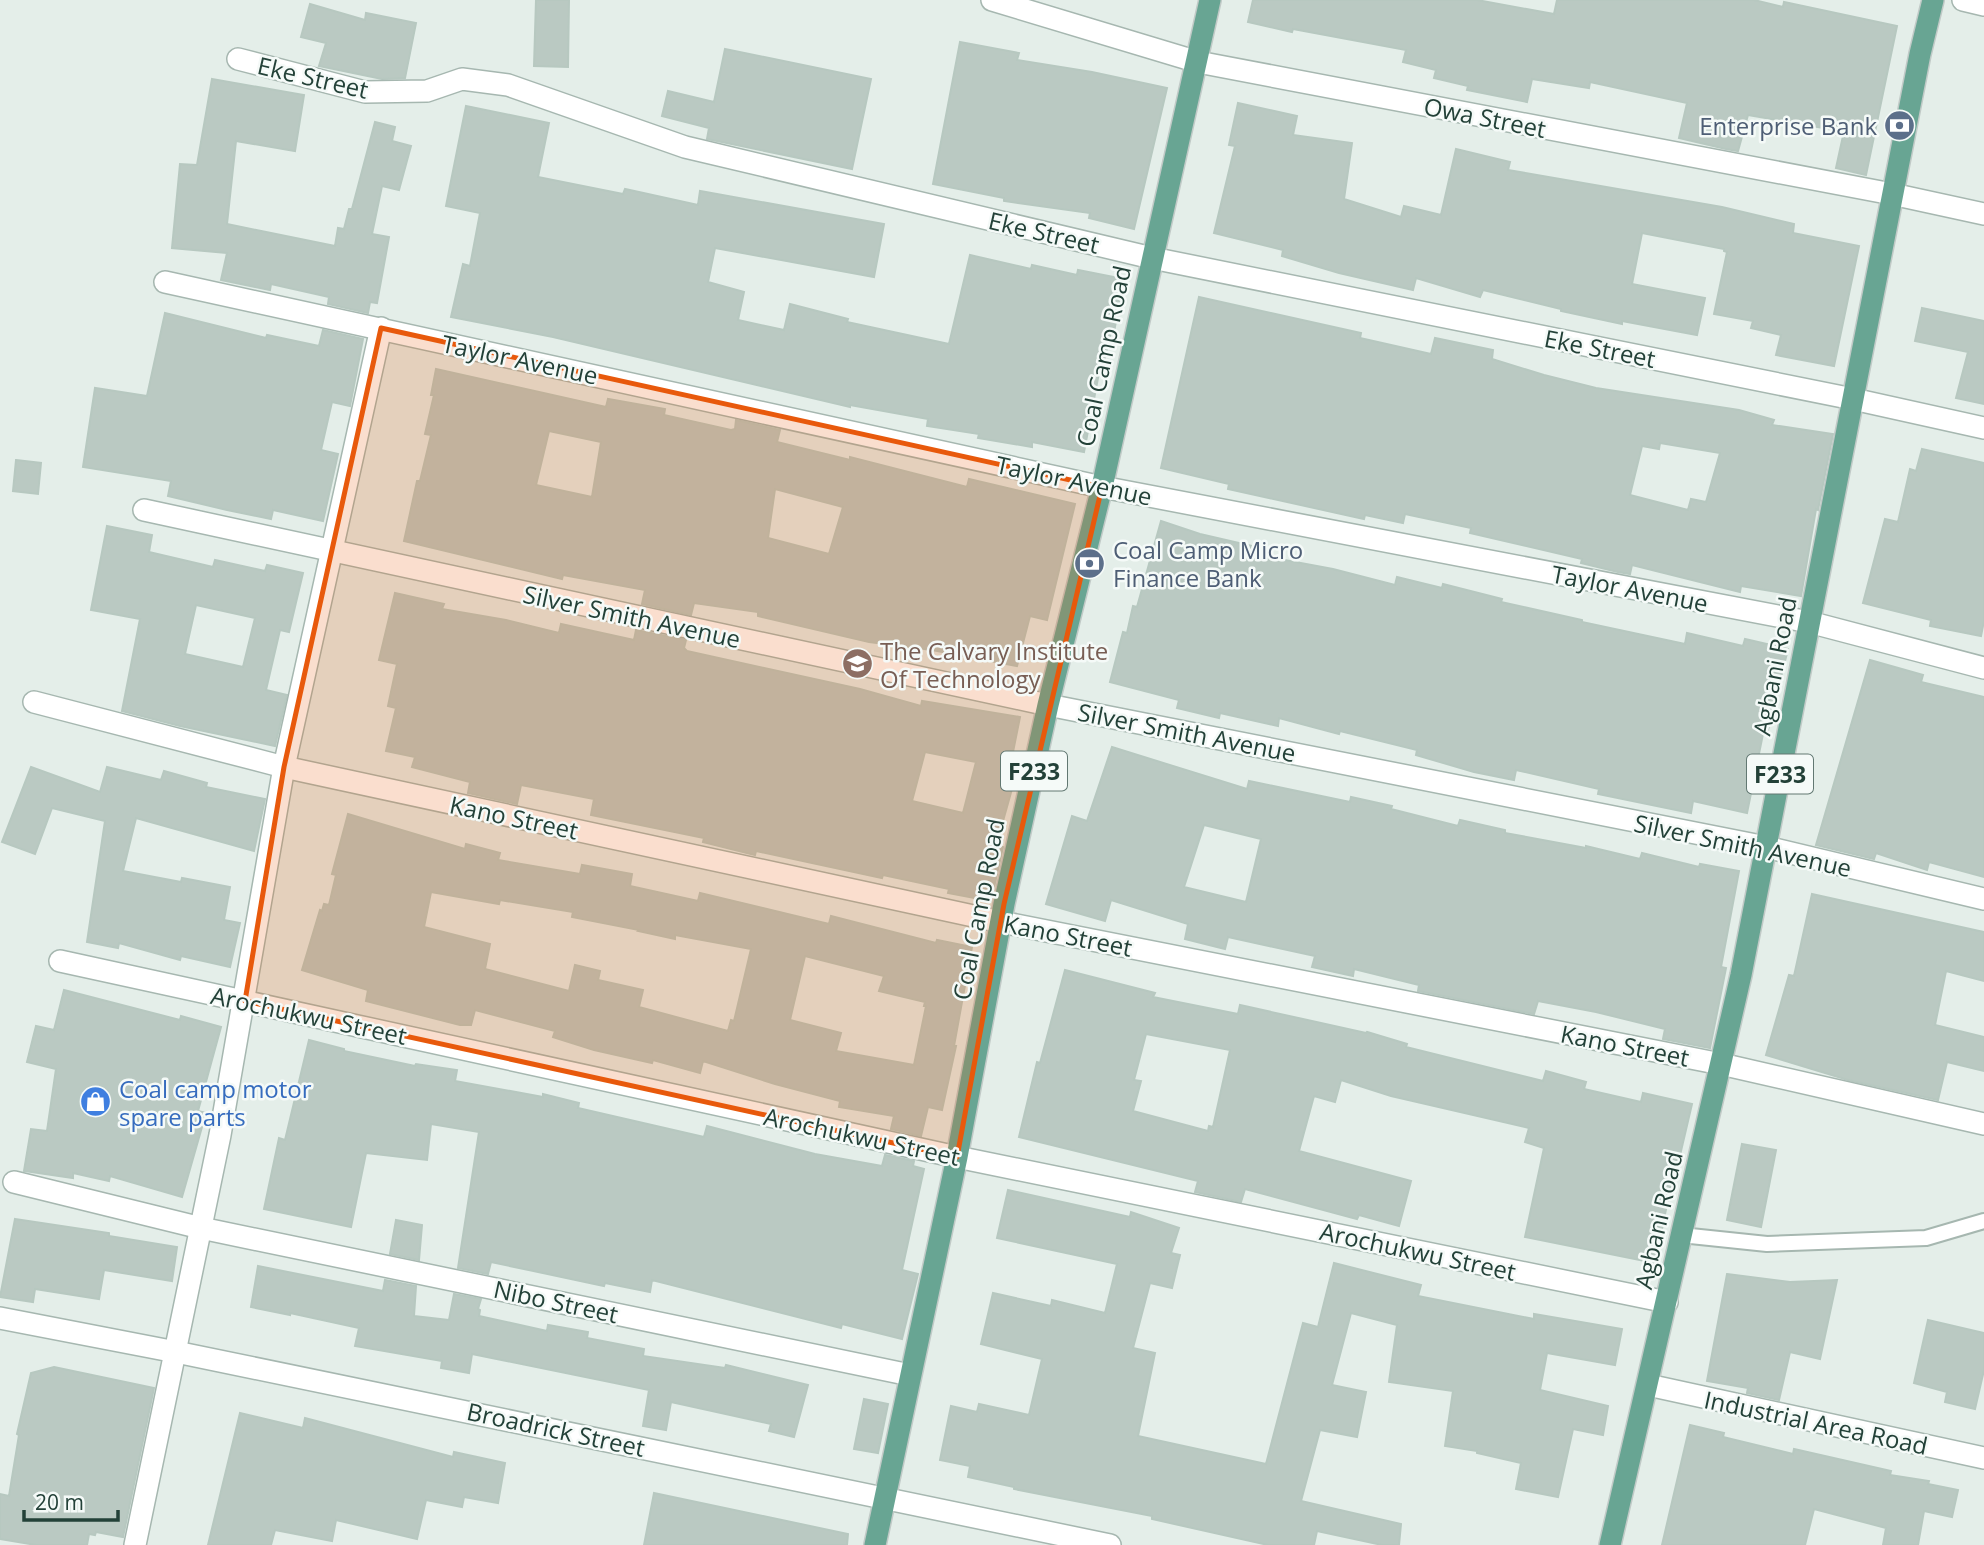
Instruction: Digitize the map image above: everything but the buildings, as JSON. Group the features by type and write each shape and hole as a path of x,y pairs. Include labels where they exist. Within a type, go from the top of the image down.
{"main road":[{"name":"Coal Camp Road","path":"875,1545 957,1157 1001,922 1048,705 1102,487 1210,0"},
{"name":"Agbani Road","path":"1610,1545 1741,975 1892,194 1933,0"}],"street":[{"name":"Owa Street","path":"992,0 1198,62 1892,194 1984,214"},
{"path":"1963,0 1984,5"},
{"name":"Eke Street","path":"237,59 365,92 427,90 462,79 508,85 685,147 1152,258 1853,399 1984,428"},
{"name":"Taylor Avenue","path":"165,282 1102,487 1809,622 1984,668"},
{"path":"135,1545 245,1001 284,767 381,328"},
{"name":"Silver Smith Avenue","path":"144,510 1048,705 1766,847 1984,899"},
{"name":"Kano Street","path":"34,702 284,767 1001,922 1721,1064 1984,1124"},
{"name":"Arochukwu Street","path":"60,961 957,1157 1667,1302"},
{"name":"Nibo Street","path":"14,1182 201,1228 910,1374"},
{"name":"Broadrick Street","path":"0,1318 886,1497 1110,1545"},
{"name":"Industrial Area Road","path":"1647,1385 1984,1458"}],"lane":[{"path":"1681,1236 1767,1244 1926,1238 1984,1221"}],"highlighted area":[{"path":"381,328 1102,487 1004,904 957,1157 245,1001 284,767"}],"place":[{"name":"Enterprise Bank","path":"1900,125"},
{"name":"Coal Camp Micro Finance Bank","path":"1090,563"},
{"name":"The Calvary Institute Of Technology","path":"857,664"},
{"name":"Coal camp motor spare parts","path":"96,1102"}]}
